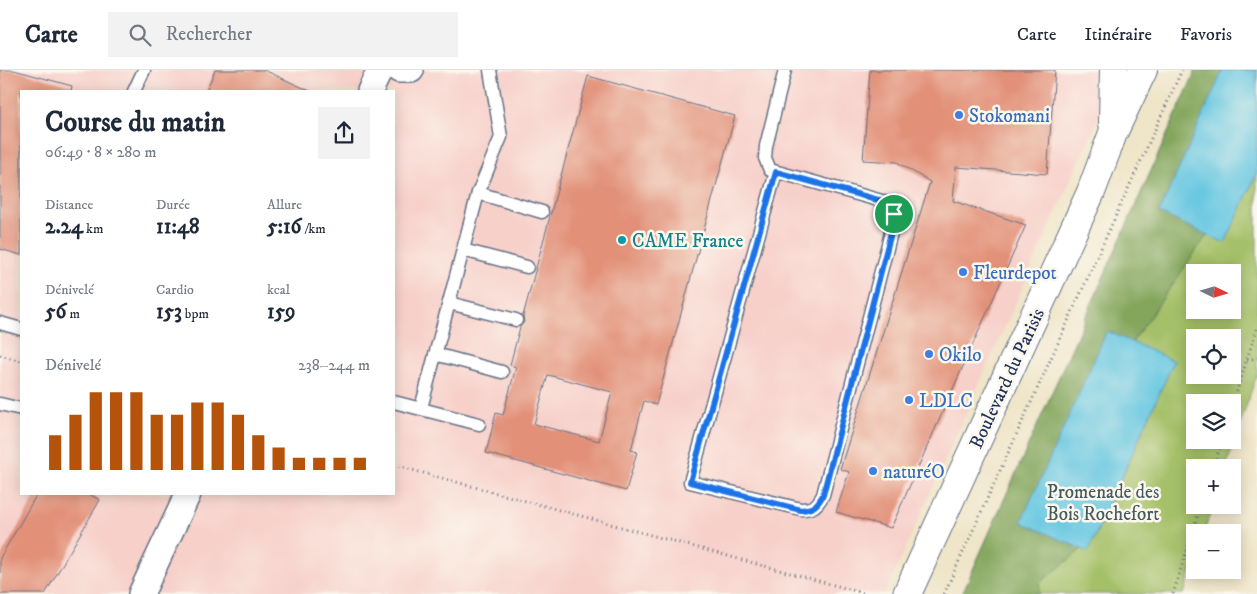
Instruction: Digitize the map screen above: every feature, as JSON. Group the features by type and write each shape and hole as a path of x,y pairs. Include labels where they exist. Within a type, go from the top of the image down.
{"street":[{"path":"370,90 380,70"},
{"path":"399,70 411,70"},
{"name":"Boulevard du Parisis","path":"1113,133 1114,70"},
{"name":"Boulevard du Parisis","path":"907,594 1091,192 1113,133 1143,70"},
{"path":"141,594 188,495"}],"lane":[{"path":"134,90 144,70"},
{"path":"421,408 478,193 501,137 490,70"},
{"path":"776,172 690,482 801,510 817,505 823,495 894,221 894,214 890,207 882,201 770,170 765,158 785,70"},
{"path":"478,193 542,212"},
{"path":"463,250 527,267"},
{"path":"449,303 516,320"},
{"path":"0,323 20,329"},
{"path":"435,354 502,372"},
{"path":"395,402 479,424"},
{"path":"0,404 20,410"}],"path":[{"path":"944,594 1182,70"},
{"path":"1236,394 1257,328"},
{"path":"0,355 20,361"},
{"path":"1247,360 1257,358"},
{"path":"395,465 868,594"},
{"path":"1174,594 1199,514"}],"shaded area":[{"path":"0,70 1120,70 885,594 0,594"}],"green space":[{"name":"Promenade des Bois Rochefort","path":"1196,70 1257,70 1257,374 1241,422 1241,394 1186,394 1186,449 1232,449 1229,459 1186,459 1186,514 1210,514 1207,524 1186,524 1186,579 1189,579 1184,594 962,594"},
{"path":"1196,70 1253,70 1212,228 1087,407 1087,545 1040,583 1039,594 962,594"}],"water":[{"path":"1223,70 1257,70 1257,173 1225,243 1159,213"},
{"path":"1107,331 1174,361 1088,552 1021,522"}],"building":[{"path":"0,70 14,70 72,86 71,90 20,90 20,255 0,249"},
{"path":"215,70 264,70 308,90 206,90"},
{"path":"870,70 1055,70 1047,174 956,167 953,201 1026,225 891,528 836,512 849,472 840,469 930,182 897,162 863,160"},
{"name":"CAME France","path":"588,76 735,116 656,405 644,401 631,450 637,452 626,491 486,453 496,413 503,415 516,367 510,365 520,327 524,322 523,316","holes":["548,375 612,392 599,441 534,424"]},
{"path":"36,495 91,495 100,500 45,594 0,594 0,558"}],"place":[{"name":"Stokomani","path":"959,115"},
{"name":"CAME France","path":"622,240"},
{"name":"Fleurdepot","path":"963,272"},
{"name":"Okilo","path":"929,354"},
{"name":"LDLC","path":"909,400"},
{"name":"naturéO","path":"873,471"}],"route":[{"path":"776,172 882,201 890,207 894,214 894,221 823,495 817,505 810,509 801,510 690,482 776,172"}]}
